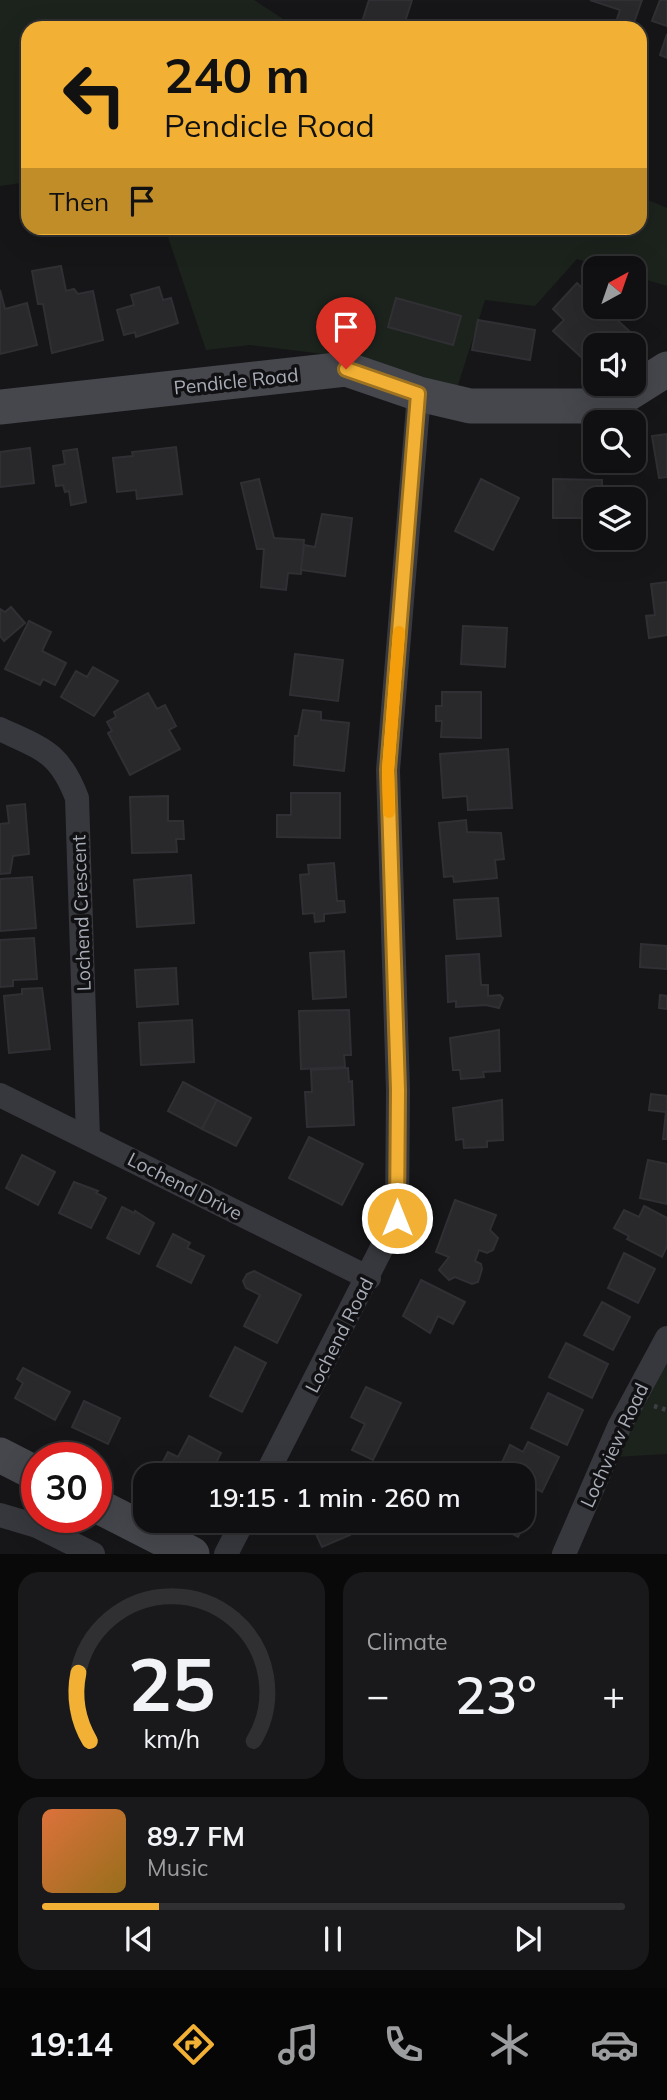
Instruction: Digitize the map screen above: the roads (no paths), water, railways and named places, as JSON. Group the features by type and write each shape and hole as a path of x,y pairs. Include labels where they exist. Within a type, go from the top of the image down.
{"street":[{"name":"Pendicle Road","path":"0,407 346,369 418,394 470,406 588,406 618,400 667,369"},
{"name":"Lochend Road","path":"272,1463 369,1278 397,1218 398,1090 388,770 418,394"},
{"name":"Lochend Crescent","path":"0,729 48,752 60,762 77,798 88,1138"},
{"name":"Lochend Drive","path":"0,1095 369,1278"},
{"name":"Lochview Road","path":"564,1554 618,1427 667,1338"},
{"path":"0,1455 21,1466"},
{"path":"112,1513 192,1554"},
{"path":"0,1514 37,1526 93,1554"},
{"path":"226,1554 237,1533"}]}
